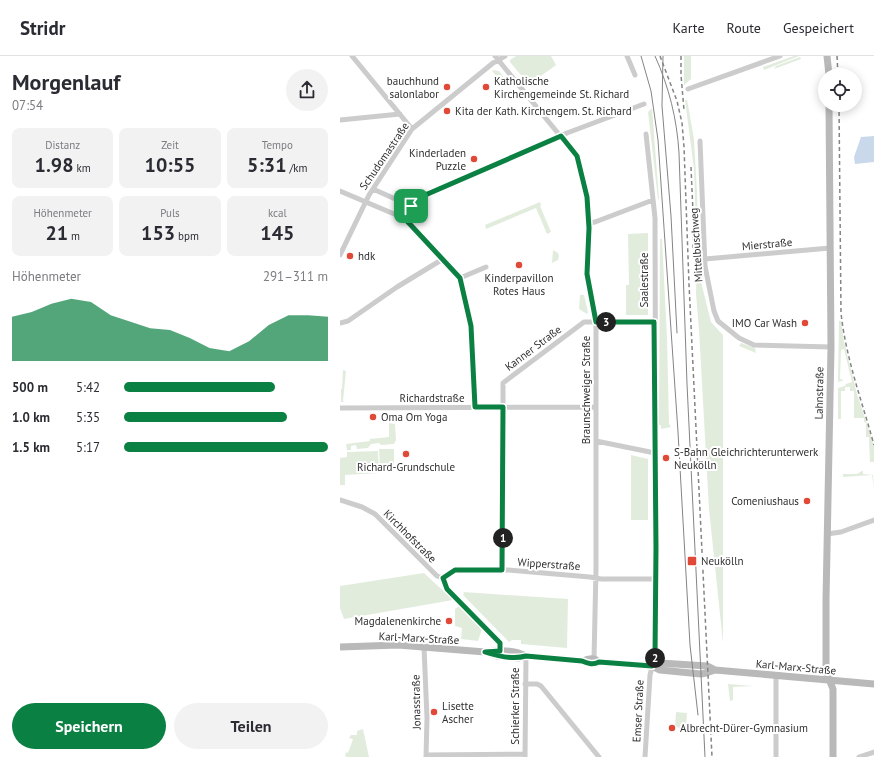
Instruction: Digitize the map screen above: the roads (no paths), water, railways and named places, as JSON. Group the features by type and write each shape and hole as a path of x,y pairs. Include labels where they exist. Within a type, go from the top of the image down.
{"street":[{"path":"352,56 412,129"},
{"name":"Schudomastraße","path":"340,255 365,202 412,129 497,58 505,56"},
{"path":"626,56 635,74"},
{"path":"688,89 780,56"},
{"path":"828,56 829,68"},
{"name":"Braunschweiger Straße","path":"497,58 575,154 579,161 587,197 587,274 596,322 596,660"},
{"path":"406,219 413,201 416,199 561,136 644,104"},
{"name":"Lahnstraße","path":"829,112 831,347 826,676 833,689 833,757"},
{"path":"340,120 400,114"},
{"name":"Saalestraße","path":"646,134 654,218 656,579 655,656 652,666"},
{"name":"Mittelbuschweg","path":"700,141 706,273 716,318 721,324 739,338 757,345 831,347"},
{"path":"373,189 411,206"},
{"path":"340,191 406,219 460,278 471,326 475,407"},
{"path":"588,222 595,222 653,200"},
{"name":"Mierstraße","path":"705,259 830,248"},
{"path":"340,323 348,321 391,291 443,259"},
{"path":"460,278 486,267"},
{"name":"Kanner Straße","path":"502,570 503,386 505,382 586,322 654,322"},
{"name":"Richardstraße","path":"340,408 596,407"},
{"path":"596,441 655,453"},
{"name":"Kirchhofstraße","path":"340,500 362,507 375,514 437,576 443,578 447,589 497,639 501,645 500,651"},
{"path":"827,534 841,532 874,520"},
{"name":"Wipperstraße","path":"443,578 455,570 502,570 601,579 656,579"},
{"name":"Karl-Marx-Straße","path":"340,652 352,648 394,645 485,652 500,651 519,653 526,656 582,661 588,658 652,666 660,670 706,674 715,670 874,684"},
{"name":"Karl-Marx-Straße","path":"340,647 346,646 352,648"},
{"name":"Jonasstraße","path":"424,647 427,718 426,756"},
{"name":"Karl-Marx-Straße","path":"485,652 496,656 519,658 526,656"},
{"name":"Schierker Straße","path":"525,756 526,656"},
{"name":"Emser Straße","path":"645,757 649,678 652,666"},
{"path":"776,676 776,757"},
{"path":"525,684 537,684 541,686 599,757"},
{"path":"859,757 874,752"},
{"path":"426,756 525,756"}],"water":[{"path":"874,136 874,162 855,164 854,157 861,137"}],"tram line":[{"path":"641,56 651,91 658,140 678,432 690,645 698,715"},
{"path":"655,56 672,103 679,153 687,384 705,757"},
{"path":"663,56 662,106 671,216 677,333"}],"railway":[{"path":"660,56 677,101 682,123 684,147 689,284 712,757"},
{"path":"681,56 684,110"},
{"path":"837,56 838,68"},
{"path":"839,112 841,313 850,363 874,445"},
{"path":"691,167 693,249"}],"place":[{"name":"bauchhund salonlabor","path":"447,87"},
{"name":"Katholische Kirchengemeinde St. Richard","path":"486,87"},
{"name":"Kita der Kath. Kirchengem. St. Richard","path":"447,111"},
{"name":"Kinderladen Puzzle","path":"474,159"},
{"name":"hdk","path":"350,256"},
{"name":"Kinderpavillon Rotes Haus","path":"519,265"},
{"name":"IMO Car Wash","path":"805,323"},
{"name":"Oma Om Yoga","path":"373,417"},
{"name":"Richard-Grundschule","path":"406,454"},
{"name":"S-Bahn Gleichrichterunterwerk Neukölln","path":"666,458"},
{"name":"Comeniushaus","path":"807,501"},
{"name":"Neukölln","path":"692,561"},
{"name":"Magdalenenkirche","path":"449,621"},
{"name":"Lisette Ascher","path":"434,712"},
{"name":"Albrecht-Dürer-Gymnasium","path":"672,728"}]}
